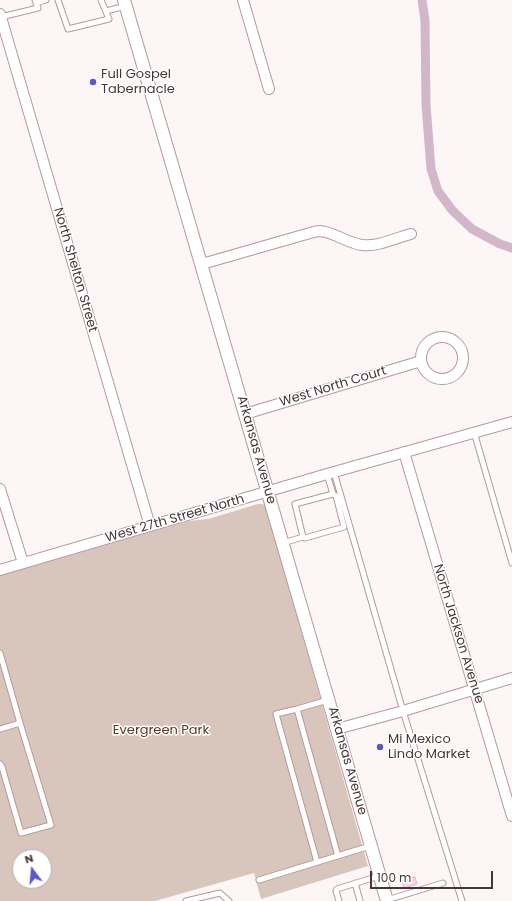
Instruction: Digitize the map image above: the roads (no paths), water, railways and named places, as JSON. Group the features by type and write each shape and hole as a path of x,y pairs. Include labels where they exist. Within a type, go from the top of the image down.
{"street":[{"path":"243,0 269,89"},
{"name":"Arkansas Avenue","path":"125,3 387,900"},
{"name":"North Shelton Street","path":"0,16 150,526"},
{"path":"202,264 320,231 363,245 376,245 410,234"},
{"path":"439,337 452,339 461,349 463,356 459,370 454,375 441,379 428,373 423,368 421,361 421,354 427,342 439,337"},
{"name":"West North Court","path":"245,414 421,361"},
{"name":"West 27th Street North","path":"0,570 330,473 512,422"},
{"name":"North Jackson Avenue","path":"404,452 512,816"},
{"path":"0,489 23,563"},
{"path":"337,729 512,678"}],"lane":[{"path":"0,16 38,8 36,1 46,0"},
{"path":"58,0 68,29 109,19 101,0"},
{"path":"106,11 125,3"},
{"path":"474,432 512,563"},
{"path":"283,543 344,527 336,496 333,494 330,473"},
{"path":"330,473 462,901"},
{"path":"303,537 295,504 333,494"},
{"path":"0,653 51,825 21,833 0,764"},
{"path":"316,862 276,714 329,700"},
{"path":"297,709 338,856"},
{"path":"0,729 20,723"},
{"path":"259,880 371,846"},
{"path":"338,901 337,889 380,876"},
{"path":"355,883 360,901"},
{"path":"387,900 404,898 443,883"},
{"path":"186,901 220,893 229,901"}],"waterway":[{"path":"422,0 425,20 426,105 431,169 438,191 452,210 472,229 500,244 512,248"}],"place":[{"name":"Full Gospel Tabernacle","path":"93,82"},
{"name":"Mi Mexico Lindo Market","path":"380,747"}],"park label":[{"name":"Evergreen Park","path":"161,731"}]}
